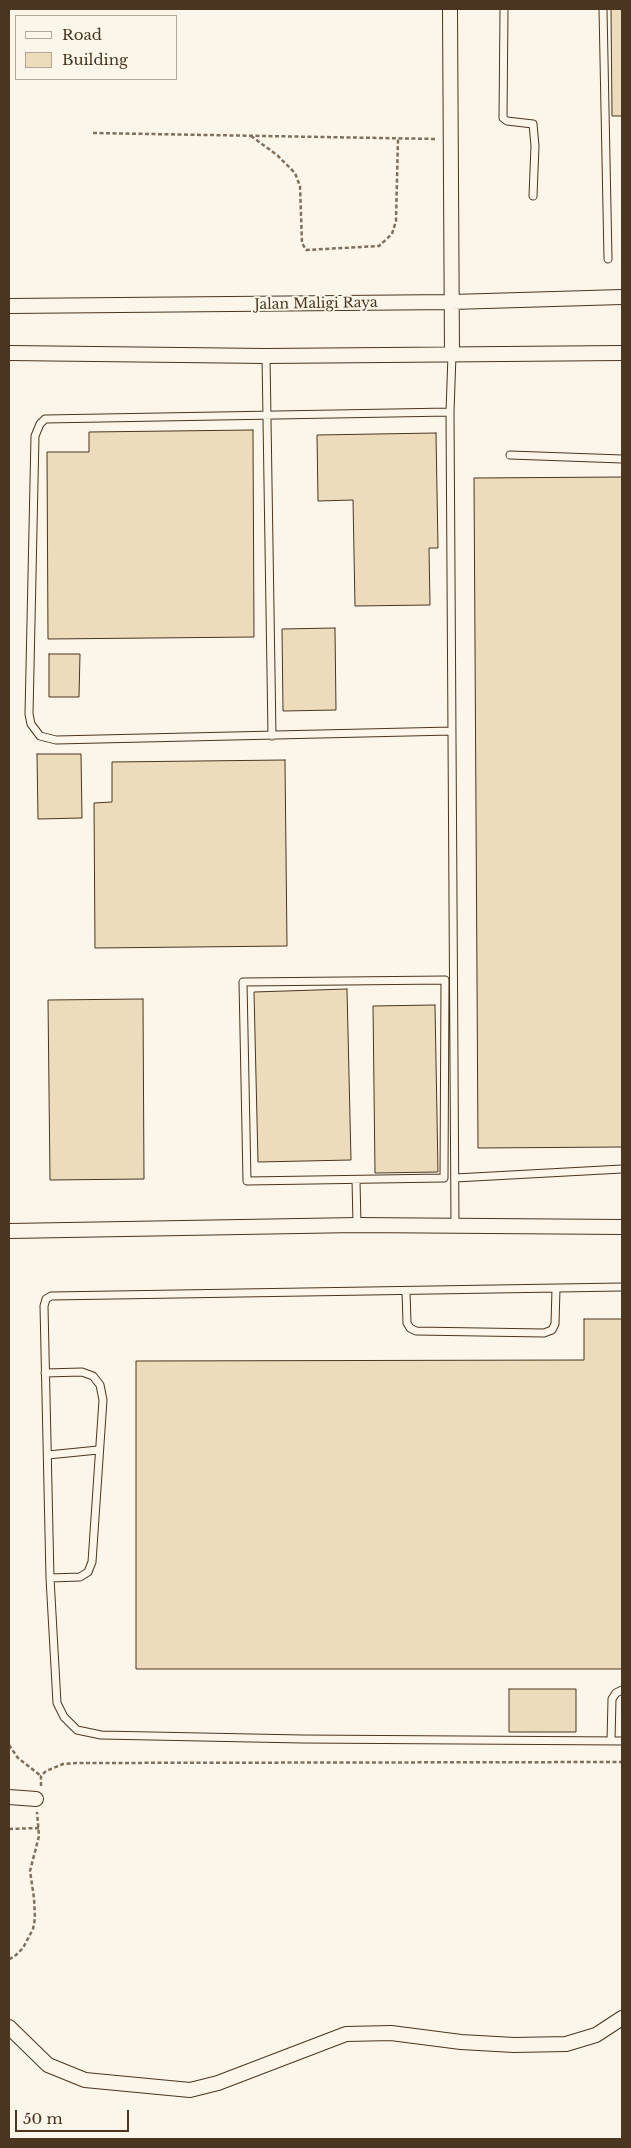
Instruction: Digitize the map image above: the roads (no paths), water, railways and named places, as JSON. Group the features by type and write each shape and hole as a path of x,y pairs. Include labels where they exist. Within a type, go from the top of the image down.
{"street":[{"path":"450,9 452,355"},
{"name":"Jalan Maligi Raya","path":"9,306 452,302 622,297"},
{"path":"9,353 266,356 622,353"},
{"path":"9,1231 357,1224 622,1227"},
{"path":"9,1797 36,1799"},
{"path":"9,2027 48,2065 85,2080 190,2090 218,2083 346,2034 391,2033 461,2042 514,2045 566,2044 596,2035 622,2018"}],"lane":[{"path":"504,9 503,118 506,121 533,124 535,146 533,196"},
{"path":"603,9 608,259"},
{"path":"452,355 450,412 455,1225"},
{"path":"266,356 272,736"},
{"path":"450,412 49,418 40,424 35,436 30,714 31,724 40,736 56,740 452,731"},
{"path":"510,455 622,458"},
{"path":"445,980 444,1178 356,1180 247,1181 243,982 445,980"},
{"path":"455,1178 622,1169"},
{"path":"356,1180 357,1224"},
{"path":"622,1287 51,1296 46,1299 44,1306 50,1578 57,1703 64,1717 77,1730 89,1734 302,1739 622,1741"},
{"path":"406,1291 407,1323 410,1328 416,1331 544,1333 552,1330 555,1324 556,1289"},
{"path":"45,1373 82,1372 93,1376 100,1385 103,1400 98,1450 92,1562 88,1572 80,1576 50,1578"},
{"path":"48,1455 98,1450"},
{"path":"611,1741 612,1699 616,1693 622,1690"}]}
